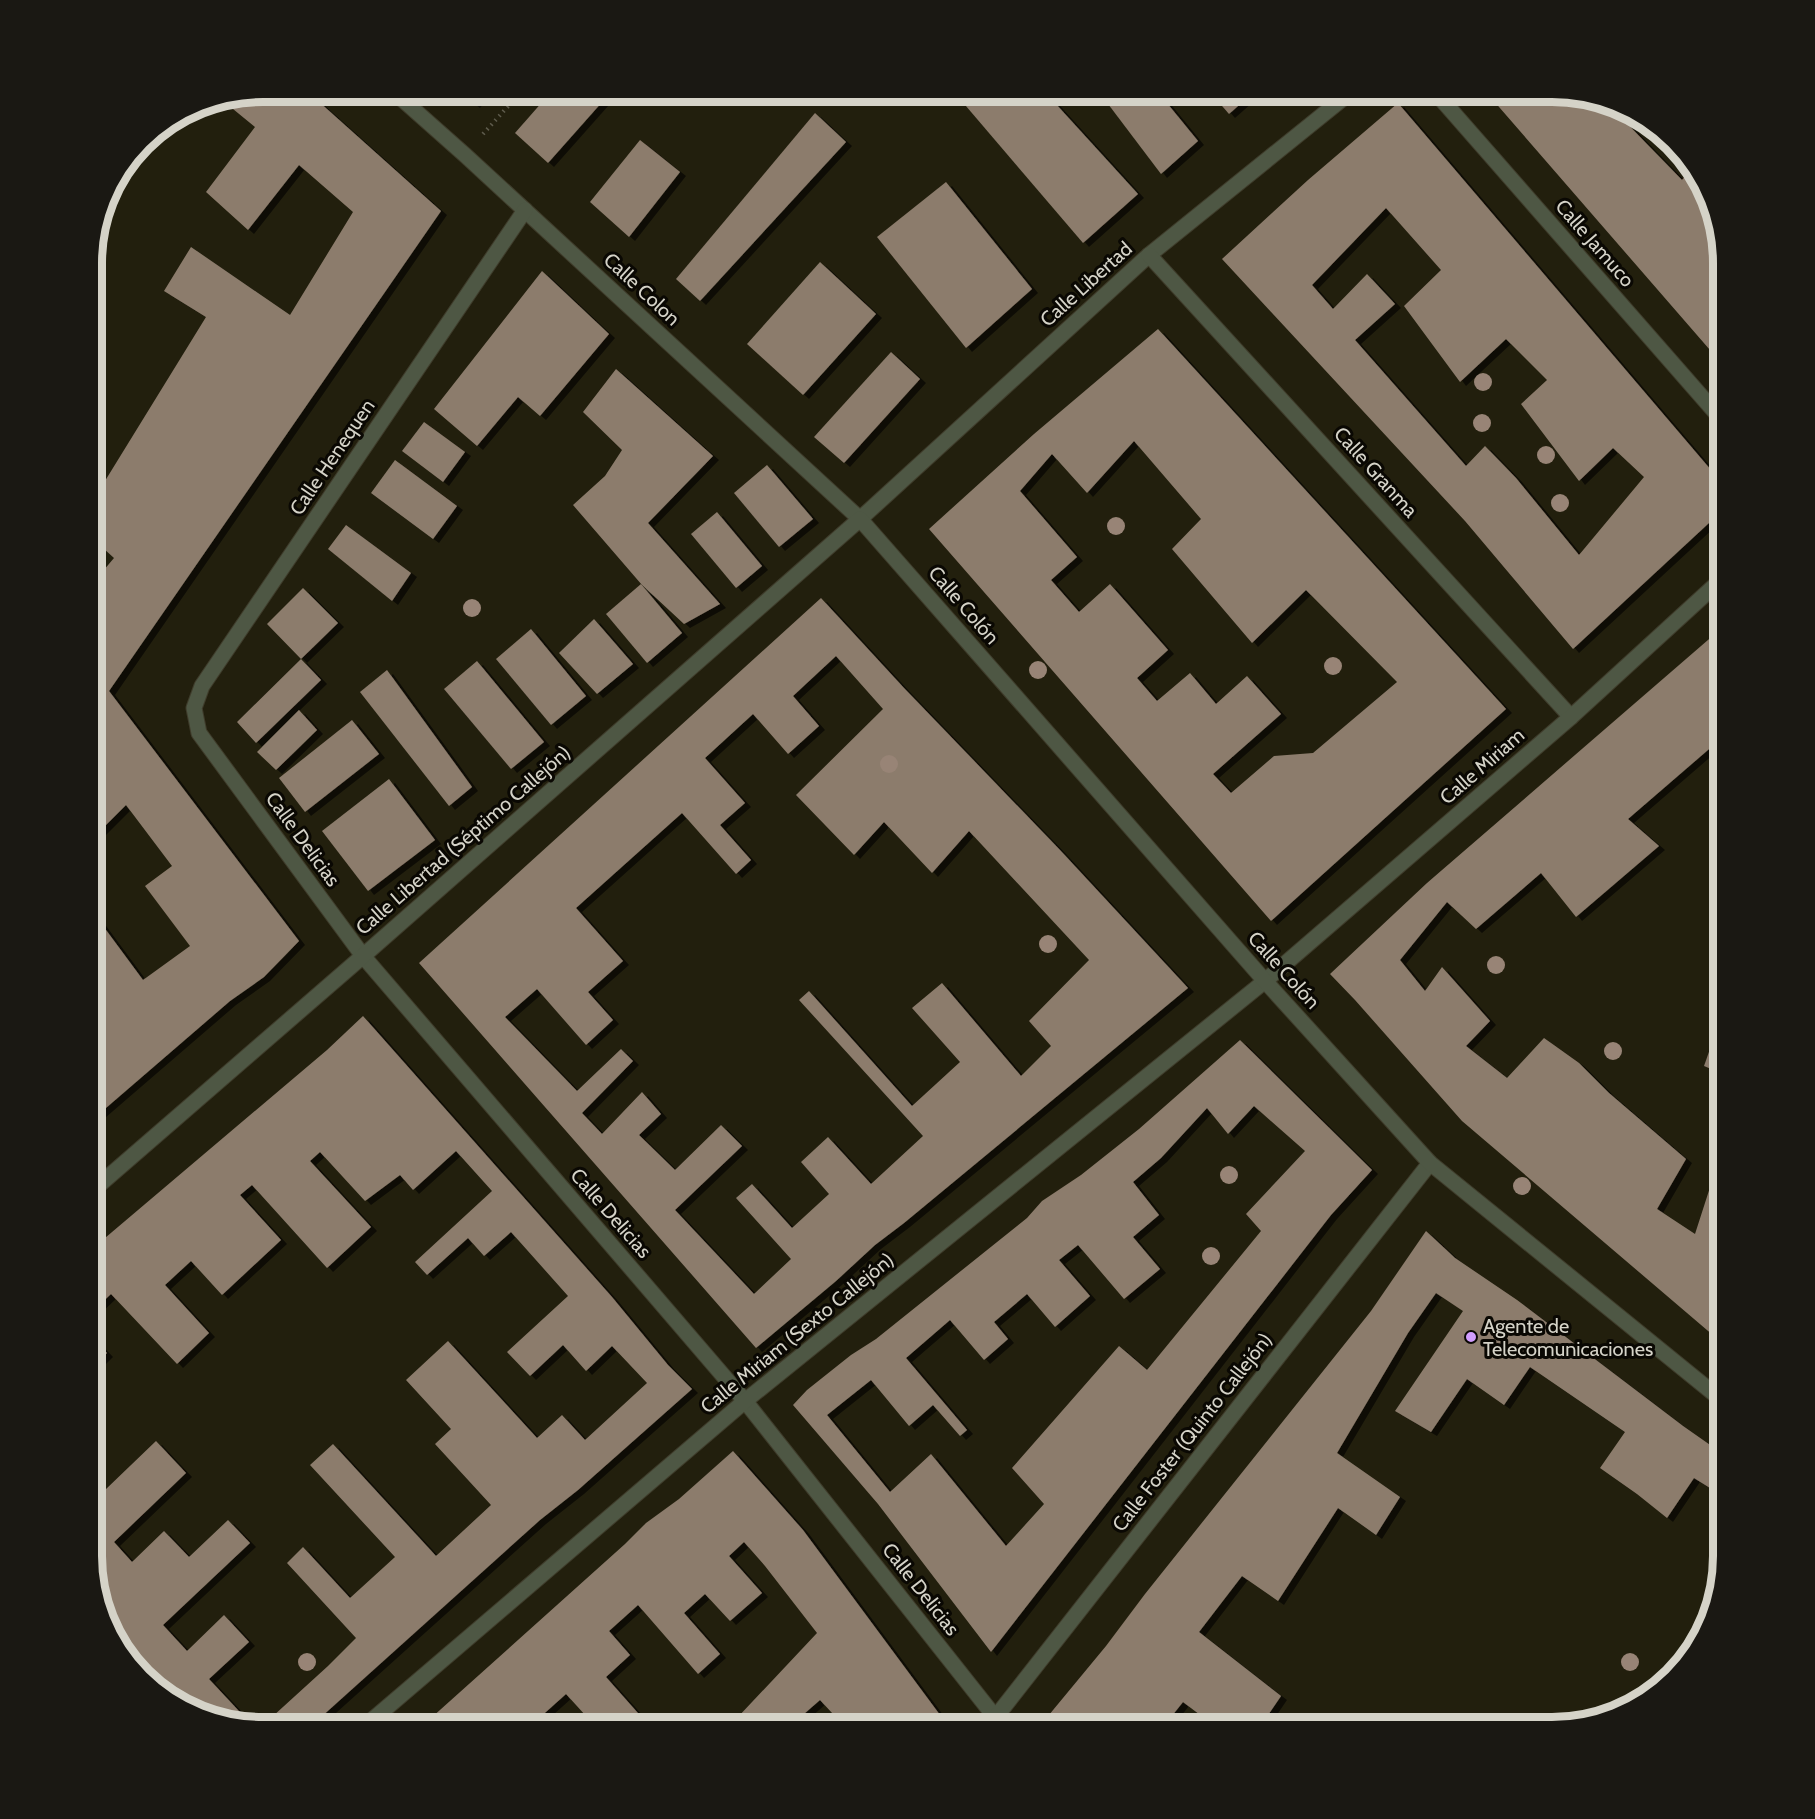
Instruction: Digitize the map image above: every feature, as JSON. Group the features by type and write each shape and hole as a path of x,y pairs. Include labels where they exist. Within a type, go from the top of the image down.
{"street":[{"name":"Calle Colon","path":"405,102 465,154 860,519"},
{"name":"Calle Libertad","path":"860,519 1149,255 1339,102"},
{"name":"Calle Jamuco","path":"1444,102 1713,408"},
{"name":"Calle Henequen","path":"199,733 194,708 202,686 525,210"},
{"name":"Calle Granma","path":"1149,255 1571,717"},
{"name":"Calle Libertad (Séptimo Callejón)","path":"102,1182 860,519"},
{"name":"Calle Colón","path":"860,519 1265,981 1430,1163 1713,1392"},
{"name":"Calle Miriam","path":"1265,981 1571,717 1713,588"},
{"name":"Calle Delicias","path":"199,733 363,956 746,1401 988,1717"},
{"name":"Calle Miriam (Sexto Callejón)","path":"377,1717 746,1401 1265,981"},
{"name":"Calle Foster (Quinto Callejón)","path":"996,1717 1430,1163"}],"path":[{"path":"465,154 512,102"}],"building":[{"path":"253,102 319,102 441,211 109,691 299,941 264,977 230,1001 102,1111 102,925 143,980 190,946 145,886 172,866 126,805 102,829 102,572 114,558 102,547 102,486 206,317 164,291 191,247 290,315 353,212 299,165 248,230 206,192 255,127 229,106"},
{"path":"542,102 602,102 548,163 515,133"},
{"path":"963,102 1054,102 1138,194 1083,243"},
{"path":"1107,102 1166,102 1198,141 1161,174"},
{"path":"1219,102 1243,102 1229,114"},
{"path":"1495,102 1562,102 1594,107 1622,119 1682,180 1686,175 1701,201 1710,232 1713,253 1713,353"},
{"path":"1398,103 1713,472 1713,519 1573,649 1465,521 1222,259 1308,180","holes":["1386,208 1441,270 1404,306 1460,382 1506,339 1547,380 1521,404 1579,481 1613,448 1644,477 1579,555 1516,478 1485,446 1466,466 1355,340 1395,304 1367,274 1333,309 1312,285"]},
{"path":"815,113 846,142 700,301 676,279"},
{"path":"640,140 680,172 629,237 590,202"},
{"path":"946,182 1032,289 966,348 877,237"},
{"path":"820,262 876,314 803,395 747,344"},
{"path":"542,271 609,334 540,416 518,397 477,446 434,409"},
{"path":"1158,329 1506,709 1271,921 929,529 1034,434","holes":["1134,441 1201,519 1172,549 1252,643 1306,590 1397,682 1313,753 1274,756 1231,793 1213,774 1281,714 1247,676 1216,704 1190,673 1157,701 1137,678 1168,650 1110,584 1079,612 1051,580 1077,557 1020,491 1052,454 1087,493"]},
{"path":"891,352 920,379 844,463 814,437"},
{"path":"616,369 713,456 648,523 720,604 684,624 642,585 573,505 605,476 622,450 583,412"},
{"path":"424,422 465,452 443,482 402,451"},
{"path":"395,460 457,506 433,539 371,493"},
{"path":"767,465 813,519 779,547 734,493"},
{"path":"717,512 762,566 736,588 691,534"},
{"path":"346,525 411,573 392,601 328,549"},
{"path":"641,584 682,633 647,663 606,614"},
{"path":"303,588 338,623 301,659 267,624"},
{"path":"821,598 1188,988 875,1245 756,1348 419,963","holes":["836,656 883,709 796,795 854,855 884,822 932,873 969,831 1089,960 1029,1021 1051,1046 1021,1076 942,983 912,1008 960,1062 912,1106 809,991 799,1000 923,1136 871,1184 828,1137 801,1162 829,1194 792,1228 752,1184 736,1198 791,1259 754,1294 675,1210 742,1146 721,1125 675,1170 639,1135 661,1114 642,1092 602,1134 582,1113 633,1061 621,1049 577,1091 505,1017 537,989 586,1045 613,1020 588,992 623,961 576,908 682,813 736,874 751,860 720,825 745,803 705,758 753,714 788,754 819,726 793,696"]},
{"path":"594,619 633,664 597,694 559,653"},
{"path":"531,629 586,696 551,725 496,659"},
{"path":"1713,636 1713,746 1628,819 1659,846 1576,917 1541,873 1476,929 1447,902 1400,960 1425,991 1442,967 1490,1021 1466,1046 1507,1078 1544,1038 1579,1063 1609,1093 1686,1159 1657,1209 1695,1234 1713,1178 1713,1335 1462,1121 1330,974 1427,883"},
{"path":"301,659 321,680 256,743 237,722"},
{"path":"477,661 544,742 511,769 444,689"},
{"path":"387,670 472,787 449,806 360,692"},
{"path":"299,710 317,730 276,770 257,752"},
{"path":"352,720 379,754 305,812 279,778"},
{"path":"389,779 435,840 368,891 322,831"},
{"path":"363,1016 612,1297 668,1365 692,1389 578,1490 540,1520 321,1717 272,1717 356,1638 287,1563 303,1547 350,1598 395,1557 310,1465 333,1444 436,1556 491,1505 435,1444 451,1429 406,1380 448,1341 537,1438 562,1415 585,1440 647,1383 612,1346 586,1371 563,1345 530,1376 507,1352 568,1296 511,1232 484,1256 468,1238 427,1275 415,1262 492,1191 456,1151 413,1190 400,1175 365,1201 320,1152 310,1161 371,1227 327,1268 252,1185 240,1195 281,1240 222,1295 191,1261 165,1285 209,1333 177,1364 111,1294 102,1303 102,1241 327,1050"},
{"path":"1240,1040 1372,1170 1331,1215 991,1652 878,1504 793,1405 807,1390 851,1355 876,1339 1027,1218 1042,1201 1081,1175 1139,1129","holes":["1254,1106 1305,1151 1246,1214 1261,1231 1147,1370 1119,1346 1012,1468 1044,1504 1006,1546 931,1454 890,1492 827,1415 871,1380 909,1426 933,1405 960,1436 967,1430 906,1358 950,1320 984,1360 1008,1339 994,1322 1027,1294 1055,1327 1090,1296 1059,1260 1078,1245 1124,1299 1160,1269 1133,1237 1159,1215 1133,1182 1161,1158 1207,1108 1228,1134"]},
{"path":"1713,1040 1713,1070 1704,1066"},
{"path":"1426,1231 1455,1258 1517,1300 1713,1447 1713,1483 1710,1488 1694,1478 1667,1518 1600,1468 1625,1432 1530,1367 1504,1405 1467,1379 1431,1432 1395,1411 1463,1311 1436,1293 1408,1333 1337,1453 1400,1497 1376,1535 1338,1508 1278,1601 1242,1576 1199,1632 1281,1696 1267,1717 1203,1717 1183,1702 1171,1717 1047,1717 1106,1646 1371,1311"},
{"path":"102,1348 107,1353 102,1358"},
{"path":"156,1441 186,1473 114,1542 132,1562 164,1531 189,1557 228,1520 250,1543 163,1625 187,1651 224,1615 249,1642 209,1679 243,1716 211,1708 183,1695 165,1684 135,1654 114,1618 105,1587 102,1566 102,1489 105,1490"},
{"path":"733,1451 803,1530 942,1717 836,1717 820,1700 800,1717 738,1717 817,1633 744,1542 729,1556 762,1593 730,1621 705,1594 684,1613 720,1654 698,1674 638,1605 609,1631 630,1655 606,1677 641,1717 587,1717 566,1694 540,1717 432,1717 646,1523 679,1499"}],"place":[{"name":"Agente de Telecomunicaciones","path":"1471,1337"}]}
